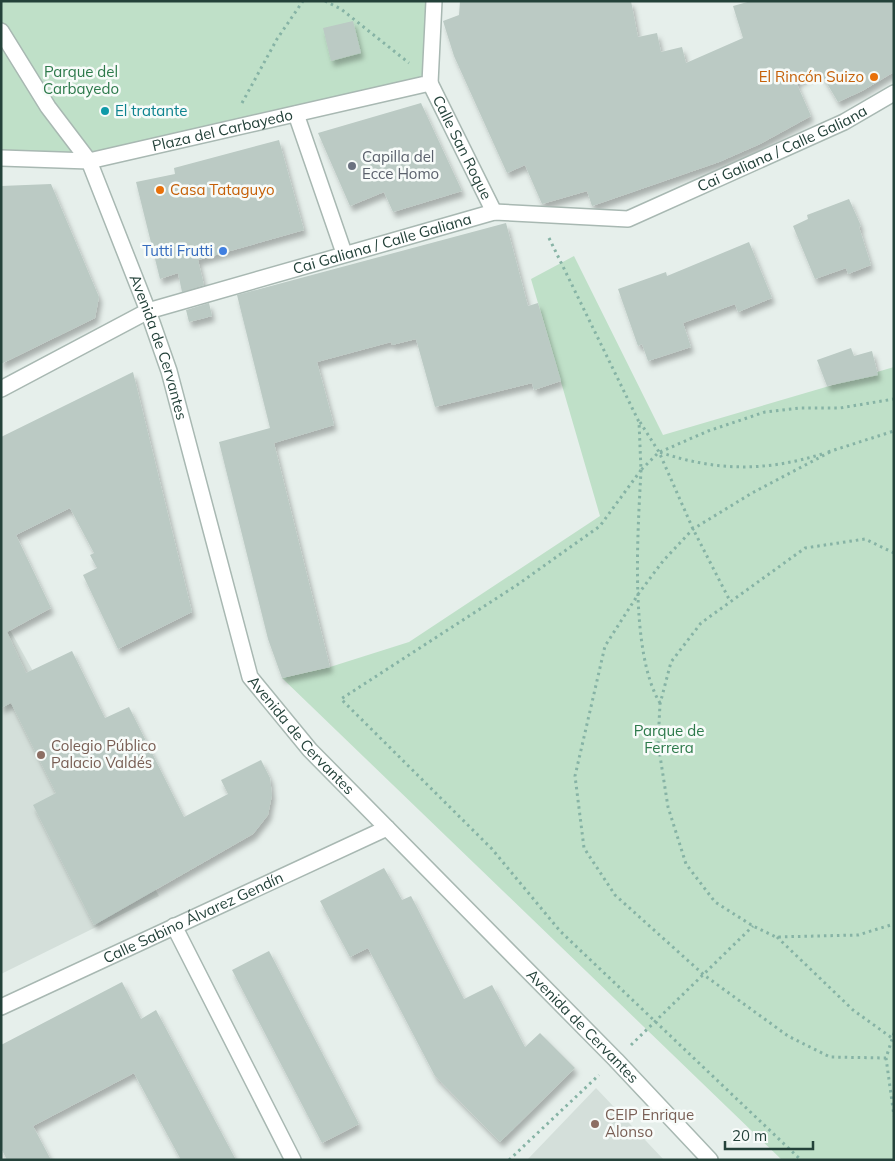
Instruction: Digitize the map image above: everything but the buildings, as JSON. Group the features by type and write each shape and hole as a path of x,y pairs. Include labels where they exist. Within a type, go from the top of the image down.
{"street":[{"path":"430,83 434,1"},
{"path":"1,31 48,107 89,161"},
{"name":"Plaza del Carbayedo","path":"1,158 89,161 430,83"},
{"name":"Calle San Roque","path":"430,83 494,212"},
{"name":"Cai Galiana / Calle Galiana","path":"1,389 148,311 344,253 494,212 628,219 844,122 894,93"},
{"path":"296,114 344,253"},
{"name":"Avenida de Cervantes","path":"89,161 170,371 250,677 310,750 616,1060 710,1160"},
{"name":"Calle Sabino Álvarez Gendín","path":"1,1007 387,828"},
{"path":"174,926 293,1160"}],"path":[{"path":"227,130 277,39 303,1"},
{"path":"325,1 341,8 390,46 430,83"},
{"path":"538,214 560,263 609,357 639,422 659,452 694,529 730,601"},
{"path":"801,1160 560,931 492,849 341,699 517,585 600,526 641,470 659,452 708,431 765,412 799,408 840,408 894,399"},
{"path":"639,422 641,470 638,531 642,651 655,696 660,704"},
{"path":"659,452 694,464 740,468 791,464 894,432"},
{"path":"830,452 752,493 694,529 663,560 639,592 605,646 575,776 584,848 615,895 704,975 788,1036 830,1057 886,1058"},
{"path":"892,1038 853,1010 776,937 753,926 715,902 686,864 668,808 659,752 660,704 671,662 701,623 805,548 865,538 894,553"},
{"path":"776,937 858,935 894,924"},
{"path":"509,1160 616,1060 753,926"},
{"path":"894,1033 886,1058 894,1116"}],"shaded area":[{"name":"Colegio Público Palacio Valdés","path":"1,614 159,896 1,974"},
{"name":"CEIP Enrique Alonso","path":"596,1088 664,1160 527,1160"}],"green space":[{"name":"Parque del Carbayedo","path":"1,1 434,1 430,83 89,161 1,158"},
{"name":"Parque de Ferrera","path":"574,256 663,435 894,367 894,1160 782,1160 282,678 330,667 409,642 600,516 531,279"}],"place":[{"name":"El Rincón Suizo","path":"874,77"},
{"name":"El tratante","path":"105,111"},
{"name":"Capilla del Ecce Homo","path":"352,166"},
{"name":"Casa Tataguyo","path":"160,190"},
{"name":"Tutti Frutti","path":"223,251"},
{"name":"Colegio Público Palacio Valdés","path":"41,755"},
{"name":"CEIP Enrique Alonso","path":"595,1124"}]}
